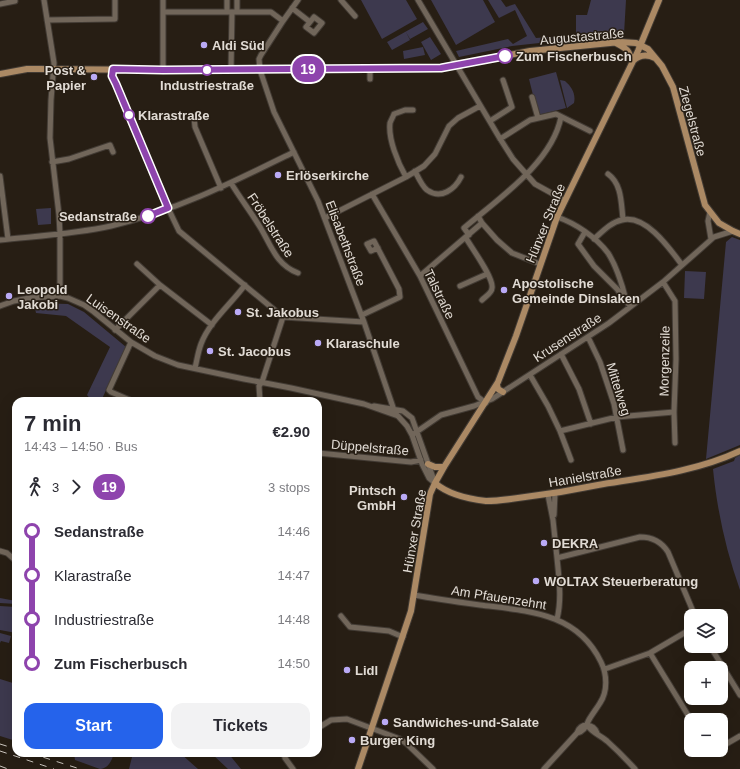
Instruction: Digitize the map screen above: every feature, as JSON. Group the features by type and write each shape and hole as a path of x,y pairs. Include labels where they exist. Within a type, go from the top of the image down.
{"main road":[{"name":"Hünxer Straße","path":"358,769 412,610 430,494 444,467 497,385 564,200 632,63 659,0"},
{"name":"Augustastraße","path":"0,74 28,69 260,70 441,68 458,66 530,51 627,42 640,45"},
{"path":"616,43 629,52 632,63"},
{"name":"Ziegelstraße","path":"640,45 648,49 657,59 673,87 705,205 719,223 740,234"},
{"path":"632,63 636,58 645,55 649,55 657,59"},
{"path":"497,385 503,392"},
{"name":"Hanielstraße","path":"435,483 456,495 479,500 495,501 555,494 699,466 740,451"},
{"path":"428,464 435,467 444,467"}],"street":[{"path":"44,0 54,69 50,138 59,215 60,296"},
{"path":"48,20 115,19 115,0"},
{"path":"163,0 163,70"},
{"path":"226,0 232,12"},
{"path":"231,70 232,12 237,0"},
{"path":"260,70 259,59 261,55 282,21 298,0"},
{"path":"342,0 355,16"},
{"path":"418,0 513,159 535,184 564,200"},
{"path":"0,4 15,1"},
{"path":"292,8 310,22"},
{"path":"163,12 271,12 282,21"},
{"path":"113,69 112,76 116,86 179,231 283,317 364,322"},
{"path":"370,69 370,79"},
{"name":"Elisabethstraße","path":"260,70 274,112 318,201 362,315 394,409"},
{"path":"490,121 512,107 504,80"},
{"path":"532,97 538,118"},
{"path":"324,218 406,177 424,166 435,154 449,126 458,118 480,106"},
{"path":"406,177 397,161 390,122 394,114 405,110 412,110"},
{"path":"500,139 530,120 556,114 590,130"},
{"path":"194,117 195,127 221,188"},
{"path":"482,300 491,292 492,288 479,257 472,249 464,228 527,174 548,147 559,126 561,117"},
{"path":"52,162 69,159 110,145 113,152"},
{"path":"0,240 60,234 118,224 140,218 221,188 294,152"},
{"path":"415,171 427,190 436,194 452,190 462,177"},
{"path":"608,174 614,179 618,186 623,219"},
{"path":"0,176 8,239"},
{"name":"Fröbelstraße","path":"231,183 259,226 276,256 288,270 298,273"},
{"name":"Talstraße","path":"372,194 420,276 478,397 486,403"},
{"name":"Ziegelstraße","path":"710,212 708,221 711,239"},
{"path":"478,216 482,223 497,240 512,253 540,264"},
{"path":"557,217 594,239 607,253 616,268 626,300"},
{"path":"594,239 615,222 623,219 641,223 663,240 682,265"},
{"path":"420,276 482,223"},
{"name":"Krusenstraße","path":"486,403 588,337 663,282 711,239 721,234 733,231"},
{"path":"584,232 578,244 594,266 630,306"},
{"path":"362,315 400,297 399,289 378,248"},
{"path":"137,264 160,285 212,325"},
{"path":"460,286 487,274"},
{"name":"Morgenzeile","path":"663,282 675,301 675,443"},
{"path":"115,330 160,285"},
{"path":"195,368 201,343 212,325 245,285"},
{"name":"Luisenstraße","path":"0,306 29,298 60,296 68,298 84,305 131,342 156,356 178,365 403,411 412,418 435,483"},
{"path":"260,397 259,386 262,382 283,317"},
{"name":"Mittelweg","path":"588,337 600,362 614,404 623,450"},
{"path":"123,397 109,390 131,342"},
{"path":"561,354 580,389 591,424"},
{"path":"530,375 548,406 560,431 571,460"},
{"path":"474,406 478,401 478,397"},
{"path":"412,436 441,415 486,403"},
{"name":"Luisenstraße","path":"364,404 398,416"},
{"path":"394,409 395,413 407,426 412,436 428,478 435,483"},
{"path":"560,431 617,417 674,412"},
{"name":"Düppelstraße","path":"322,454 411,462 421,460"},
{"path":"548,494 553,520 560,593 560,608 557,619"},
{"path":"553,520 555,494"},
{"path":"557,558 640,537 653,538 664,546 668,552 692,609"},
{"path":"0,552 7,553 12,557"},
{"name":"Am Pfauenzehnt","path":"414,595 532,612 557,619 566,624 587,642 598,656 604,670"},
{"path":"341,616 350,627 388,631 403,637"},
{"path":"587,725 589,719 602,700 605,685 604,670 650,653 684,633"},
{"path":"650,653 687,713"},
{"path":"714,653 740,695"},
{"path":"322,726 335,719 347,719 393,736 407,744 433,769"},
{"path":"544,769 577,733 581,726 587,725"},
{"path":"587,725 590,730 597,733 621,754 635,769"},
{"path":"728,743 740,736"},
{"path":"285,757 293,769"}],"shaded area":[{"path":"361,0 406,0 417,19 382,39"},
{"path":"431,0 483,0 495,22 456,45"},
{"path":"488,0 501,0 506,7 515,4 536,38 562,36 567,40 512,46 459,57 456,51 508,39 513,44 527,36 515,10 499,18"},
{"path":"591,0 626,0 624,34 621,37 606,35 576,41 576,15 587,15"},
{"path":"423,22 428,29 410,39 406,32 410,40 392,50 387,42"},
{"path":"430,37 441,54 431,60 421,42"},
{"path":"423,47 425,55 404,59 403,51"},
{"path":"556,72 566,108 538,115 529,79"},
{"path":"560,80 567,83 574,94 574,103 567,108"},
{"path":"51,208 51,224 38,225 36,209"},
{"path":"732,237 740,240 740,445 706,459 726,242"},
{"path":"685,271 706,272 704,299 684,298"},
{"path":"34,303 68,304 84,312 126,347 103,397 89,397 87,395 110,347 66,316 36,313"},
{"path":"740,455 740,590 730,560 723,530 713,469 734,461 735,458"},
{"path":"0,598 12,600 12,604 0,603"},
{"path":"0,606 12,607 12,632 0,630"},
{"path":"0,633 11,636 9,643 1,641 0,643"},
{"path":"0,679 12,683 12,740 0,736"},
{"path":"75,757 112,757 106,767 100,769 75,760"},
{"path":"132,757 184,757 198,769 129,769"},
{"path":"215,757 231,757 241,769 228,769"}],"railway":[{"path":"0,744 12,748"},
{"path":"0,751 12,755"},
{"path":"18,757 54,769"},
{"path":"42,757 80,769"},
{"path":"0,766 8,769"}],"bus line":[{"name":"19","path":"148,216 168,208 112,76 113,69 441,68 505,56"}],"place":[{"name":"Aldi Süd","path":"204,45"},
{"name":"Zum Fischerbusch","path":"505,56"},
{"name":"Industriestraße","path":"207,70"},
{"name":"Post & Papier","path":"94,77"},
{"name":"Klarastraße","path":"129,115"},
{"name":"Erlöserkirche","path":"278,175"},
{"name":"Sedanstraße","path":"148,216"},
{"name":"Apostolische Gemeinde Dinslaken","path":"504,290"},
{"name":"Leopold Jakobi","path":"9,296"},
{"name":"St. Jakobus","path":"238,312"},
{"name":"Klaraschule","path":"318,343"},
{"name":"St. Jacobus","path":"210,351"},
{"name":"Pintsch GmbH","path":"404,497"},
{"name":"DEKRA","path":"544,543"},
{"name":"WOLTAX Steuerberatung","path":"536,581"},
{"name":"Lidl","path":"347,670"},
{"name":"Sandwiches-und-Salate","path":"385,722"},
{"name":"Burger King","path":"352,740"}]}
